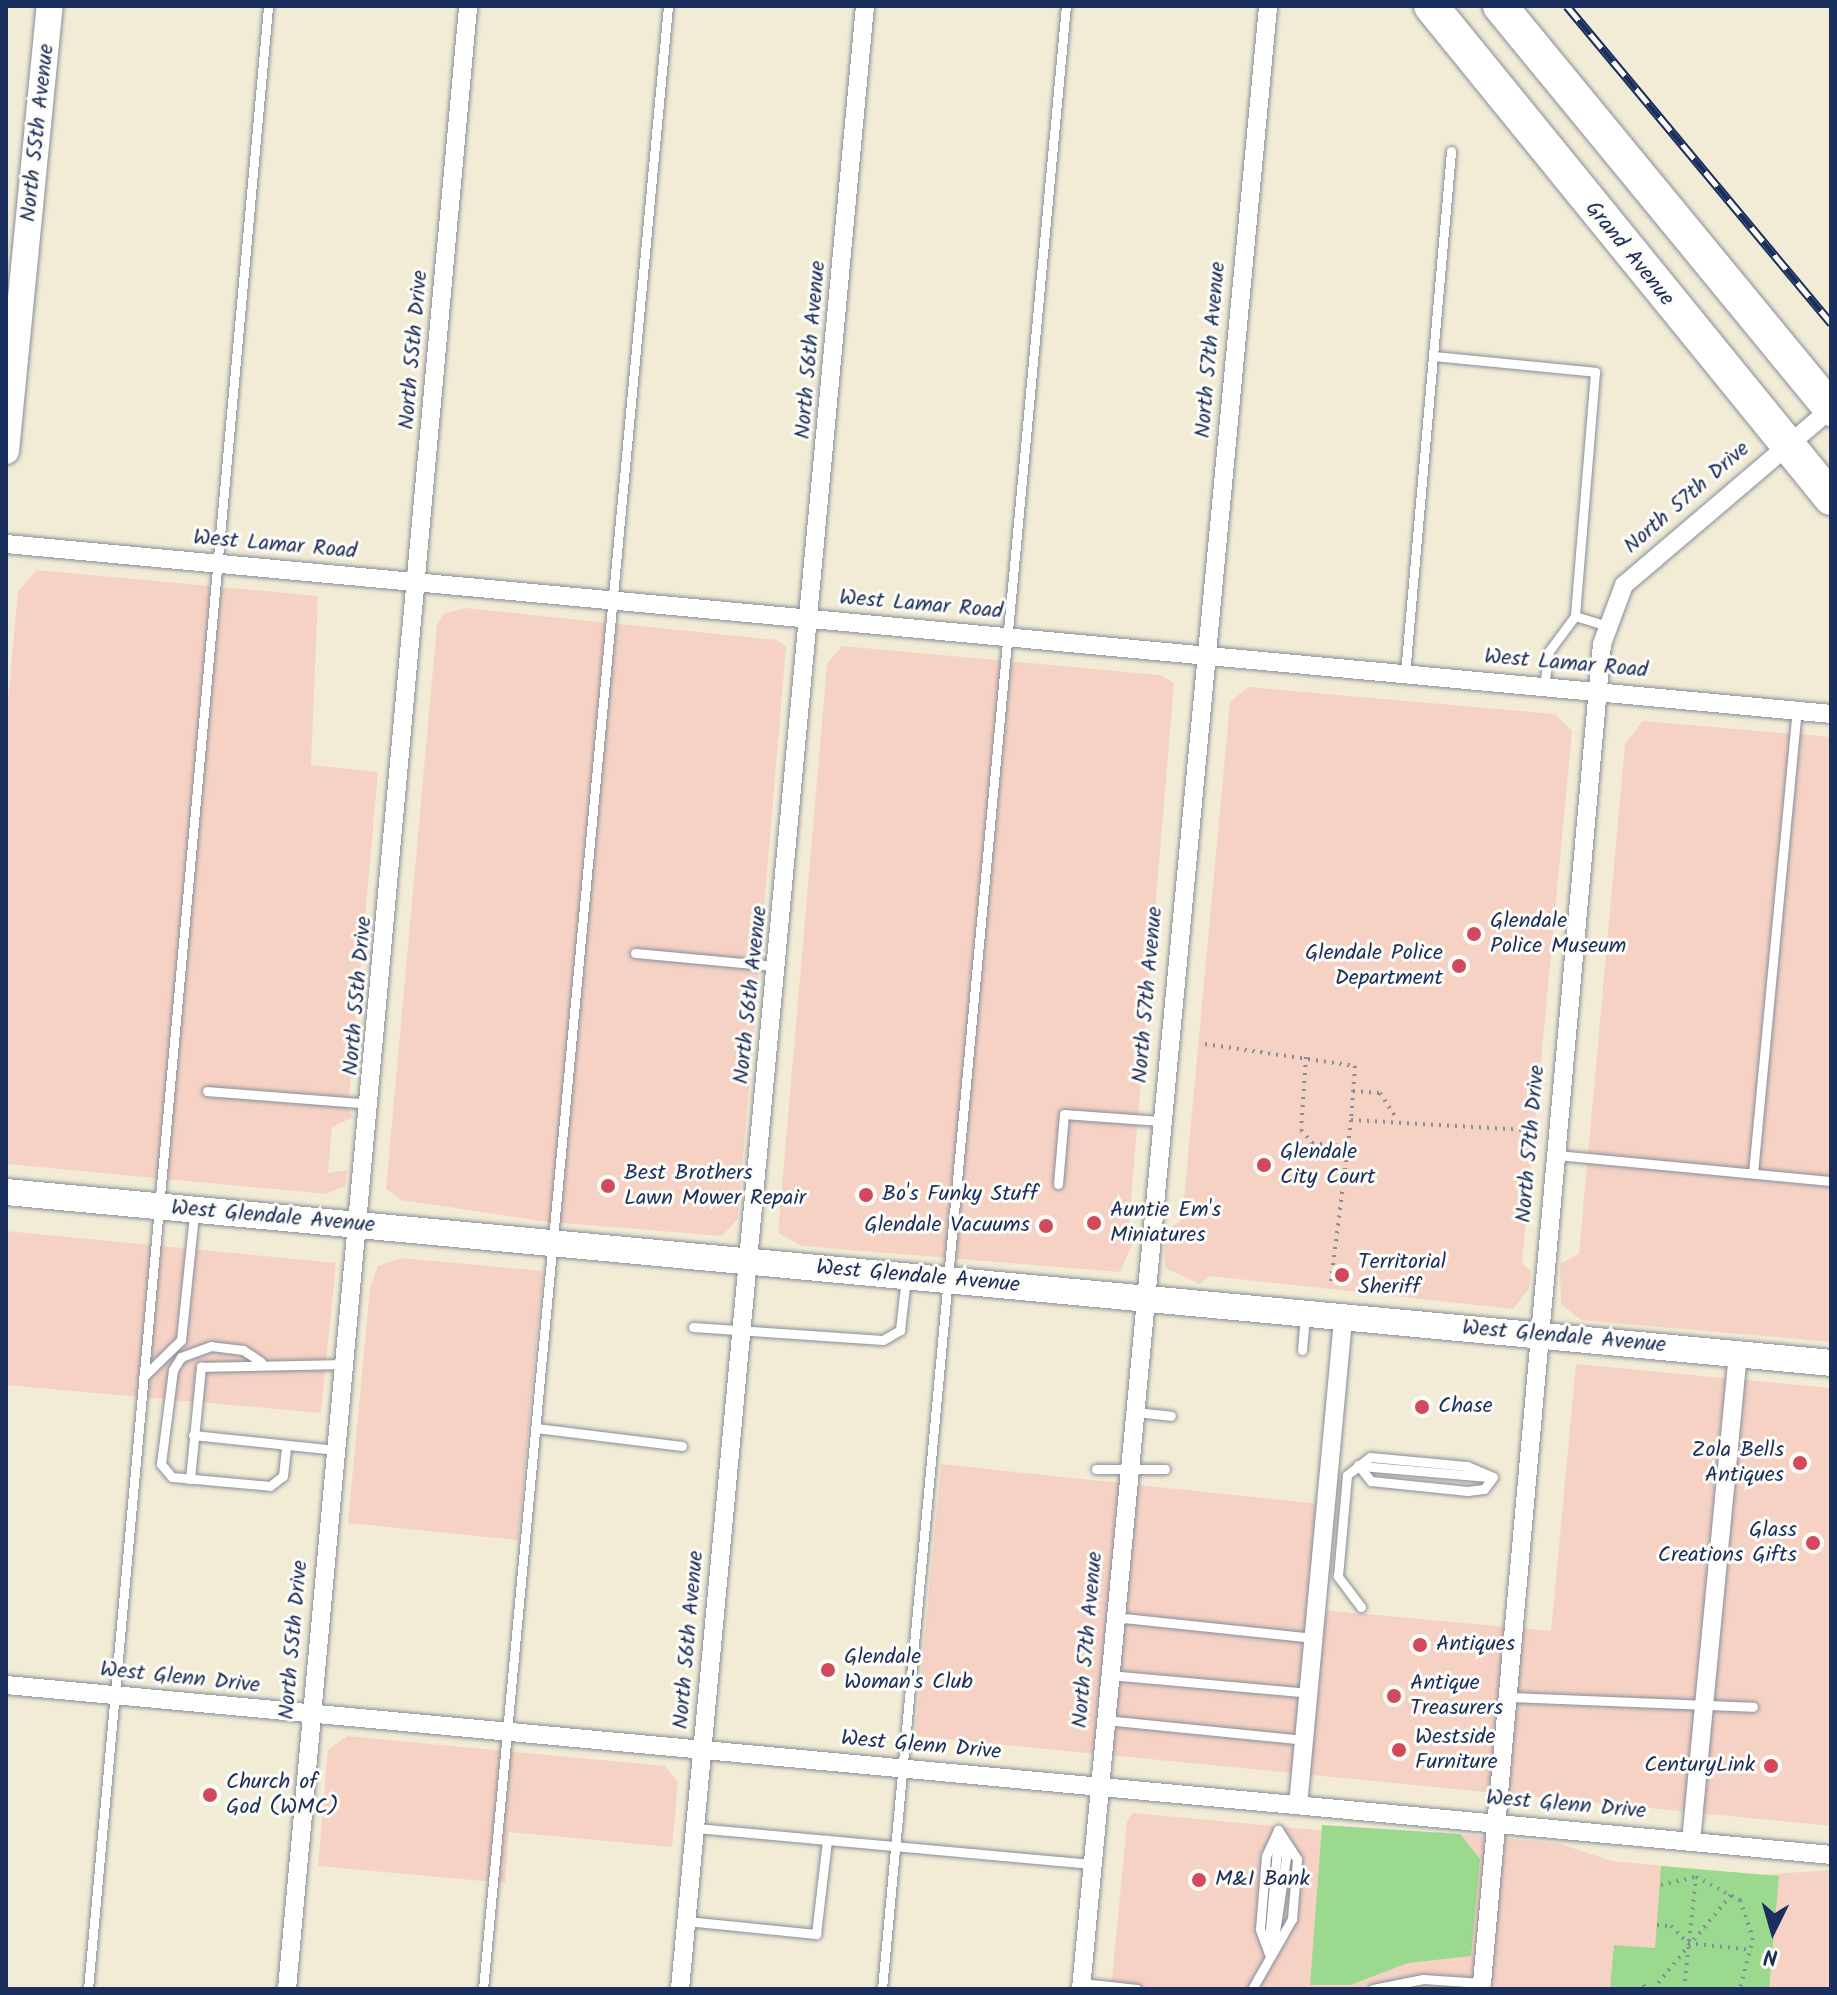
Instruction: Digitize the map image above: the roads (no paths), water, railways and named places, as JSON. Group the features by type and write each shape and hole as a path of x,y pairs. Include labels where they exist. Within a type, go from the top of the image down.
{"highway":[{"name":"Grand Avenue","path":"1431,6 1831,498"},
{"path":"1500,6 1831,409"}],"main road":[{"name":"North 55th Avenue","path":"6,451 50,6"},
{"name":"West Glendale Avenue","path":"6,1192 1831,1363"}],"street":[{"name":"North 55th Drive","path":"287,1989 356,1225 373,1104 468,6"},
{"name":"North 56th Avenue","path":"680,1989 812,619 865,6"},
{"name":"North 57th Avenue","path":"1082,1986 1143,1298 1268,6"},
{"name":"North 57th Drive","path":"1482,1983 1554,1154 1607,626 1624,585 1645,563 1831,409"},
{"name":"West Lamar Road","path":"6,544 1831,714"},
{"path":"1298,1805 1343,1317"},
{"path":"1691,1841 1738,1354"},
{"name":"West Glenn Drive","path":"6,1685 1831,1855"}],"lane":[{"path":"88,1989 220,564 268,6"},
{"path":"483,1989 668,6"},
{"path":"882,1989 1066,6"},
{"path":"1405,674 1451,151"},
{"path":"1433,356 1595,372 1575,616 1549,651 1544,687"},
{"path":"1575,616 1607,626"},
{"path":"1753,1173 1797,710"},
{"path":"635,953 779,967"},
{"path":"207,1091 373,1104"},
{"path":"1058,1184 1064,1114 1160,1121"},
{"path":"1554,1154 1831,1181"},
{"path":"143,1377 181,1340 195,1210"},
{"path":"693,1327 883,1340 900,1330 906,1276"},
{"path":"1302,1350 1305,1313"},
{"path":"261,1362 243,1350 211,1346 181,1357 173,1370 161,1464 172,1477 270,1486 283,1476 286,1445"},
{"path":"190,1479 201,1367 261,1362 343,1364"},
{"path":"1133,1412 1171,1416"},
{"path":"536,1428 682,1446"},
{"path":"193,1435 336,1450"},
{"path":"1358,1465 1371,1481 1467,1491 1484,1489 1493,1477 1467,1466 1384,1458 1358,1465 1347,1475 1338,1576 1361,1607"},
{"path":"1096,1469 1127,1472 1165,1469"},
{"path":"1114,1617 1314,1638"},
{"path":"1109,1675 1309,1693"},
{"path":"1509,1697 1679,1708 1704,1703 1753,1707"},
{"path":"1105,1720 1304,1740"},
{"path":"695,1828 1092,1864"},
{"path":"1252,1989 1269,1954 1281,1919 1286,1858 1278,1830 1266,1856 1260,1929 1269,1954"},
{"path":"686,1921 816,1934 827,1840"},
{"path":"1373,1989 1423,1979 1482,1983"},
{"path":"1082,1986 1137,1989"}],"railway":[{"path":"1567,6 1831,323"}],"place":[{"name":"Glendale Police Museum","path":"1474,934"},
{"name":"Glendale Police Department","path":"1459,966"},
{"name":"Glendale City Court","path":"1264,1165"},
{"name":"Best Brothers Lawn Mower Repair","path":"608,1186"},
{"name":"Bo's Funky Stuff","path":"866,1195"},
{"name":"Auntie Em's Miniatures","path":"1094,1223"},
{"name":"Glendale Vacuums","path":"1046,1226"},
{"name":"Territorial Sheriff","path":"1342,1275"},
{"name":"Chase","path":"1422,1407"},
{"name":"Zola Bells Antiques","path":"1800,1463"},
{"name":"Glass Creations Gifts","path":"1813,1543"},
{"name":"Antiques","path":"1420,1645"},
{"name":"Glendale Woman's Club","path":"828,1670"},
{"name":"Antique Treasurers","path":"1394,1696"},
{"name":"Westside Furniture","path":"1399,1750"},
{"name":"CenturyLink","path":"1771,1766"},
{"name":"Church of God (WMC)","path":"210,1795"},
{"name":"M&I Bank","path":"1199,1880"}]}
